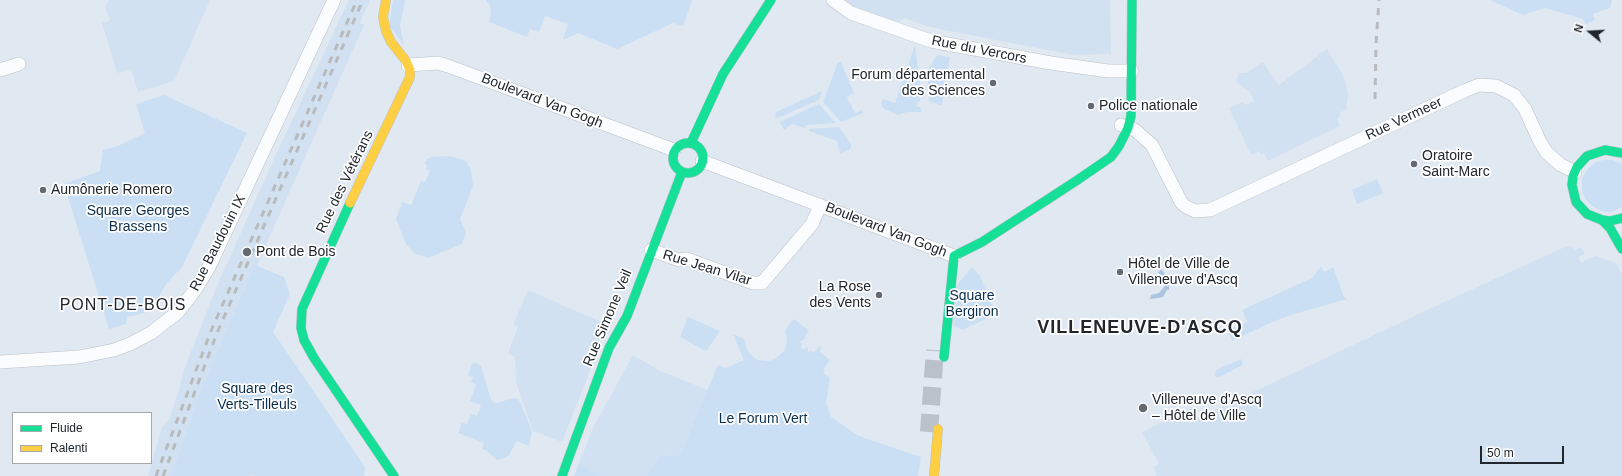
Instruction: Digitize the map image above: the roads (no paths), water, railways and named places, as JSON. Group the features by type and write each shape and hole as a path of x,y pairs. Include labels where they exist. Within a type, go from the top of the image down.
{"street":[{"name":"Rue Baudouin IX","path":"0,362 79,357 114,350 130,344 151,333 169,320 183,307 209,267 334,0"},
{"path":"386,0 383,17 386,31 391,42 403,55 408,65"},
{"path":"691,143 723,74 771,0"},
{"name":"Rue du Vercors","path":"833,0 851,13 924,39 1019,58 1108,71 1129,71"},
{"name":"Boulevard Van Gogh","path":"1124,0 1129,71"},
{"name":"Boulevard Van Gogh","path":"702,161 954,256 982,242 1099,164 1124,126 1129,71 1132,0"},
{"name":"Boulevard Van Gogh","path":"408,65 438,63 448,66 674,150"},
{"path":"0,70 19,64"},
{"name":"Rue des Vétérans","path":"394,476 308,349 302,334 301,321 304,303 410,77 408,65"},
{"name":"Rue Vermeer","path":"1124,126 1142,135 1152,145 1181,202 1191,209 1205,211 1251,192 1464,90 1479,85 1491,85 1501,88 1517,98 1525,109 1540,142 1547,153 1575,172"},
{"path":"691,143 700,149 702,161 694,172 682,172 676,168 673,161 674,150 681,144 691,143"},
{"path":"1621,152 1610,150 1596,152 1583,159 1575,172 1572,185 1576,202 1587,214 1602,220 1610,221 1622,218"},
{"name":"Rue Simone Veil","path":"562,476 609,348 627,316 682,172"},
{"name":"Rue Jean Vilar","path":"651,250 679,260 687,259 753,283 762,283 812,224 820,205"},
{"path":"1602,220 1610,228 1622,249"},
{"path":"944,357 954,256"},
{"path":"938,329 949,296"},
{"path":"926,476 934,431 934,476"}],"tunnel":[{"path":"929,432 935,350"}],"railway":[{"path":"156,476 211,331 357,0"},
{"path":"163,476 217,333 363,0"},
{"path":"1375,99 1376,44 1379,0"}],"place":[{"name":"Forum départemental des Sciences","path":"993,83"},
{"name":"Police nationale","path":"1091,106"},
{"name":"Oratoire Saint-Marc","path":"1414,164"},
{"name":"Aumônerie Romero","path":"43,190"},
{"name":"Pont de Bois","path":"247,252"},
{"name":"Hôtel de Ville de Villeneuve d'Ascq","path":"1120,272"},
{"name":"La Rose des Vents","path":"879,295"},
{"name":"Villeneuve d'Ascq – Hôtel de Ville","path":"1143,408"}],"district":[{"name":"PONT-DE-BOIS","path":"123,306"},
{"name":"VILLENEUVE-D'ASCQ","path":"1140,328"}],"park label":[{"name":"Square Georges Brassens","path":"138,220"},
{"name":"Square Bergiron","path":"972,304"},
{"name":"Square des Verts-Tilleuls","path":"257,398"},
{"name":"Le Forum Vert","path":"763,419"}]}
